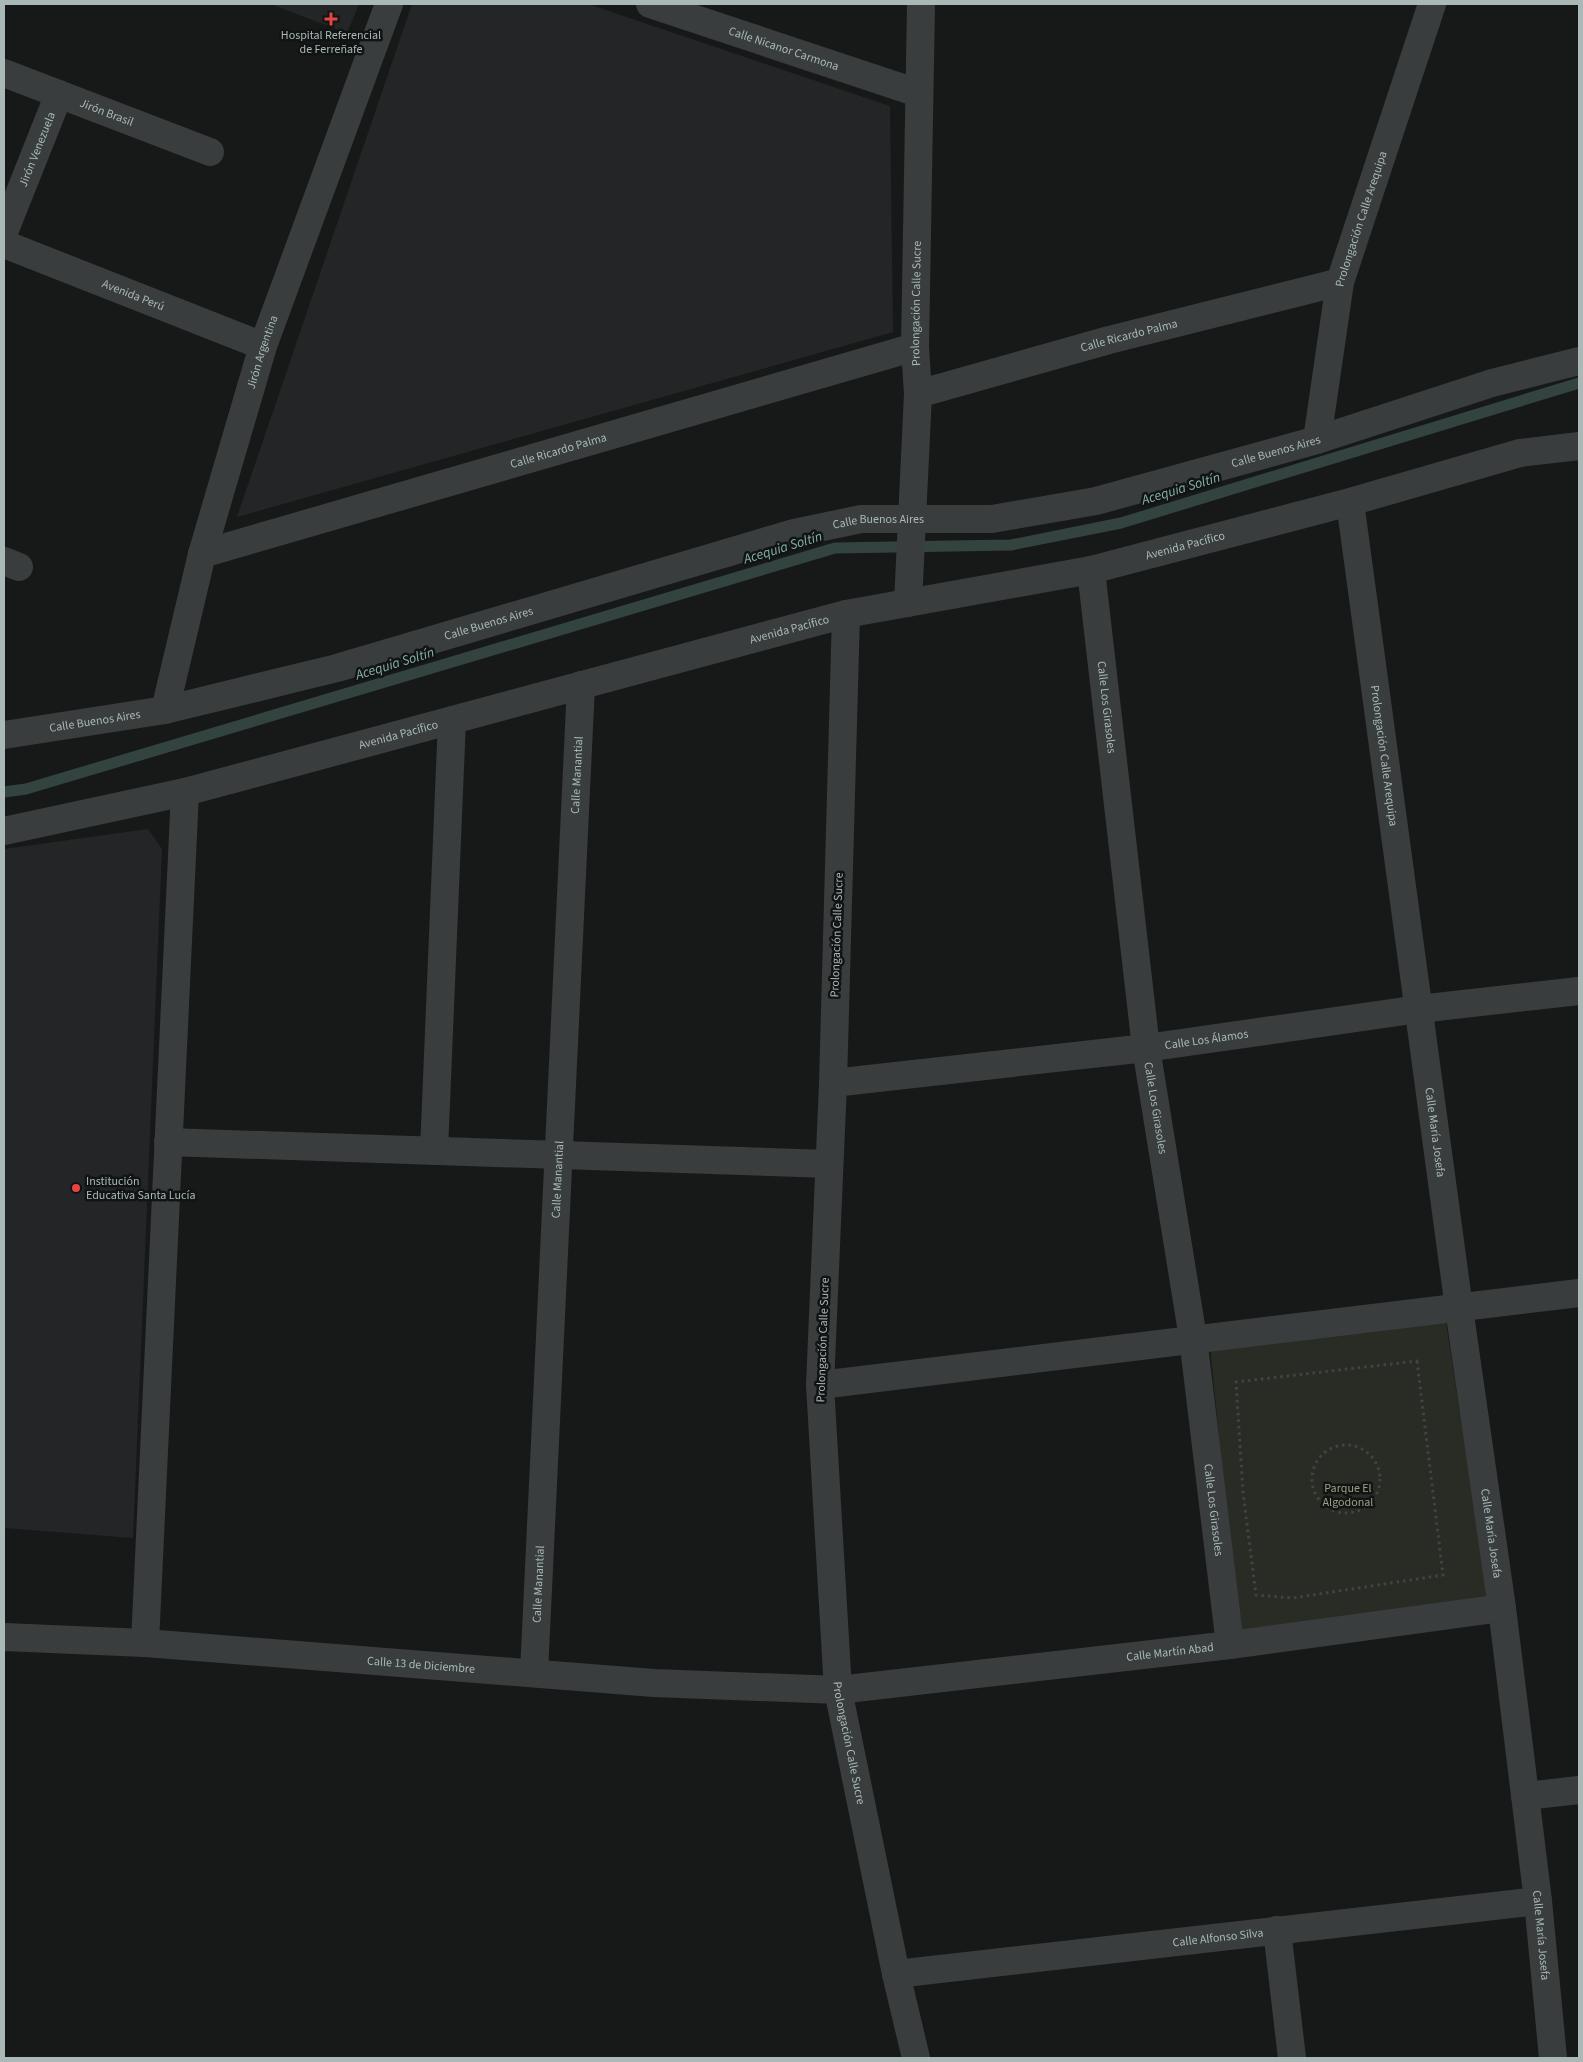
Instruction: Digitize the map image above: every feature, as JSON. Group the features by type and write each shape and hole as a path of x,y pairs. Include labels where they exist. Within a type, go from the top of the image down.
{"street":[{"name":"Jirón Argentina","path":"166,710 202,554 263,346 389,4"},
{"name":"Calle Nicanor Carmona","path":"650,4 918,93"},
{"name":"Prolongación Calle Sucre","path":"908,603 918,394 915,347 920,4"},
{"name":"Prolongación Calle Arequipa","path":"1317,440 1340,282 1432,4"},
{"name":"Jirón Brasil","path":"4,73 210,152"},
{"name":"Jirón Venezuela","path":"4,232 59,94"},
{"name":"Avenida Perú","path":"4,244 263,346"},
{"name":"Calle Ricardo Palma","path":"918,394 1109,340 1340,282"},
{"name":"Calle Ricardo Palma","path":"202,554 915,347"},
{"name":"Calle Buenos Aires","path":"4,735 166,710 337,668 794,533 861,520 911,525 992,519 1096,501 1317,440 1492,383 1579,361"},
{"name":"Avenida Pacífico","path":"4,831 185,792 846,614 1091,570 1350,502 1520,453 1579,446"},
{"name":"Prolongación Calle Arequipa","path":"1350,502 1419,1009"},
{"name":"Calle Los Girasoles","path":"1091,570 1146,1048 1193,1338 1230,1644"},
{"name":"Prolongación Calle Sucre","path":"846,614 833,1083 820,1385 838,1690 896,1974 916,2058"},
{"name":"Calle Manantial","path":"534,1673 581,685"},
{"path":"434,1150 452,720"},
{"path":"145,1643 185,792"},
{"name":"Calle Los Álamos","path":"833,1083 1146,1048 1419,1009 1579,991"},
{"name":"Calle María Josefa","path":"1419,1009 1502,1608 1538,1901 1553,2058"},
{"path":"168,1142 830,1164"},
{"path":"820,1385 1193,1338 1579,1293"},
{"name":"Calle Martín Abad","path":"838,1690 1230,1644 1502,1608"},
{"name":"Calle 13 de Diciembre","path":"4,1637 145,1643 654,1683 838,1690"},
{"path":"1525,1796 1579,1790"},
{"name":"Calle Alfonso Silva","path":"896,1974 1538,1901"},
{"path":"1277,1930 1292,2058"}],"path":[{"path":"1416,1361 1431,1465 1443,1575 1293,1598 1256,1595 1243,1492 1236,1382 1416,1361"},
{"path":"1346,1444 1357,1446 1375,1460 1380,1472 1381,1481 1375,1497 1363,1510 1353,1513 1341,1513 1330,1510 1314,1494 1311,1483 1312,1472 1320,1456 1334,1446 1346,1444"}],"shaded area":[{"name":"Hospital Referencial de Ferreñafe","path":"270,4 359,4 347,33"},
{"path":"412,4 588,4 890,106 893,332 237,517"},
{"name":"Institución Educativa Santa Lucía","path":"148,829 162,849 133,1538 4,1528 4,849"}],"green space":[{"name":"Parque El Algodonal","path":"1446,1322 1488,1599 1239,1635 1210,1347"}],"waterway":[{"name":"Acequia Soltín","path":"4,792 26,789 835,548 1011,545 1121,523 1579,383"}],"place":[{"name":"Hospital Referencial de Ferreñafe","path":"331,19"},
{"name":"Institución Educativa Santa Lucía","path":"76,1188"}]}
